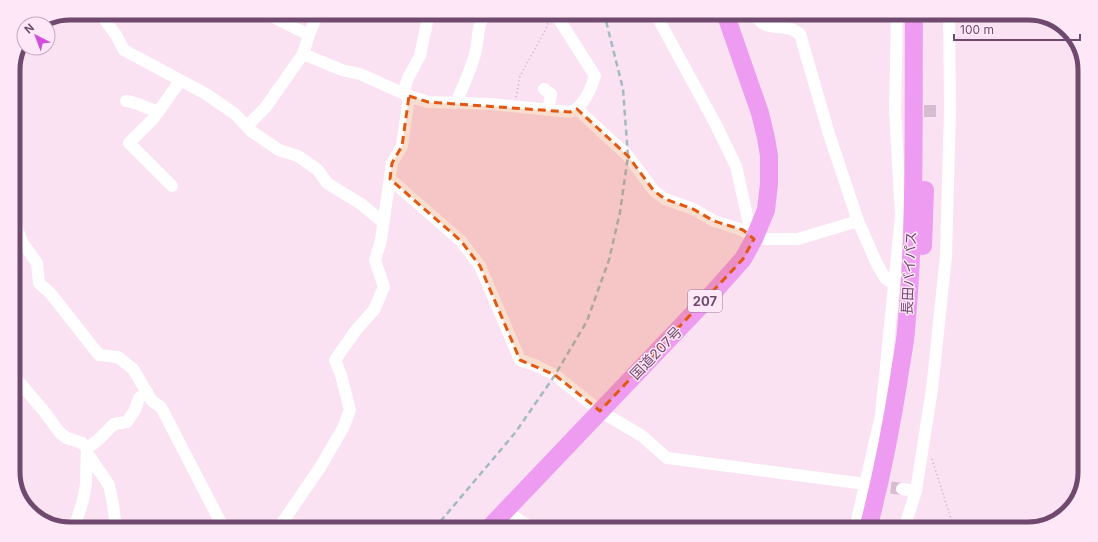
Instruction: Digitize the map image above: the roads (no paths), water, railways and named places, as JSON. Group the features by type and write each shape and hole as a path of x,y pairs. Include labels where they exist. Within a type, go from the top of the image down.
{"highway":[{"name":"国道207号","path":"495,522 641,369 743,259 754,239 766,210 769,184 769,156 760,114 727,20"},
{"name":"長田バイパス","path":"870,522 878,492 894,411 906,331 912,227 914,150 914,20"},
{"name":"長田バイパス","path":"882,522 907,410 922,271 925,220 926,20"}],"street":[{"path":"105,20 116,35 124,50 206,94 235,114 251,131 279,150 298,156 318,170 328,183 361,204 384,222"},
{"path":"279,20 309,35"},
{"path":"246,126 265,108 303,54 315,20"},
{"path":"283,522 321,466 343,428 350,410 341,374 335,360 356,330 374,310 384,287 375,260 381,240 392,163 402,146 408,78 420,56 428,20"},
{"path":"456,103 476,50 477,32 481,20"},
{"path":"303,54 342,70 360,74 428,102 570,112 577,109 591,89 595,76 554,20"},
{"path":"659,20 715,123 736,166 749,224 754,239"},
{"path":"759,20 765,26 792,29 800,34 829,134 858,221 876,264 885,278 895,285"},
{"path":"857,522 869,484 881,416 901,216 897,20"},
{"path":"906,522 916,491 932,389 946,256 944,110 949,20"},
{"path":"172,186 129,143 153,119 180,80"},
{"path":"544,89 551,94 548,110"},
{"path":"126,101 133,101 158,111"},
{"path":"577,109 628,156 654,191 665,199 693,208 714,221 743,230 754,239 798,239 858,221"},
{"path":"390,179 461,241 480,266 520,360 535,365 555,376 600,411 642,436 667,458 869,484"},
{"path":"20,236 22,242 37,263 39,283 51,294 99,354 118,357 133,369 152,401 161,407 220,522"},
{"path":"20,383 60,433 82,444 87,450 109,485 115,522"},
{"path":"76,522 86,484 85,470 87,450 114,424 127,422 135,410 139,398 147,392"},
{"path":"902,489 916,491"},
{"path":"505,511 523,522"}],"tunnel":[{"path":"906,111 938,111"},
{"path":"873,485 902,489"}],"railway":[{"path":"440,522 515,433 555,375 587,321 609,260 620,212 628,156 623,89 606,20"}]}
